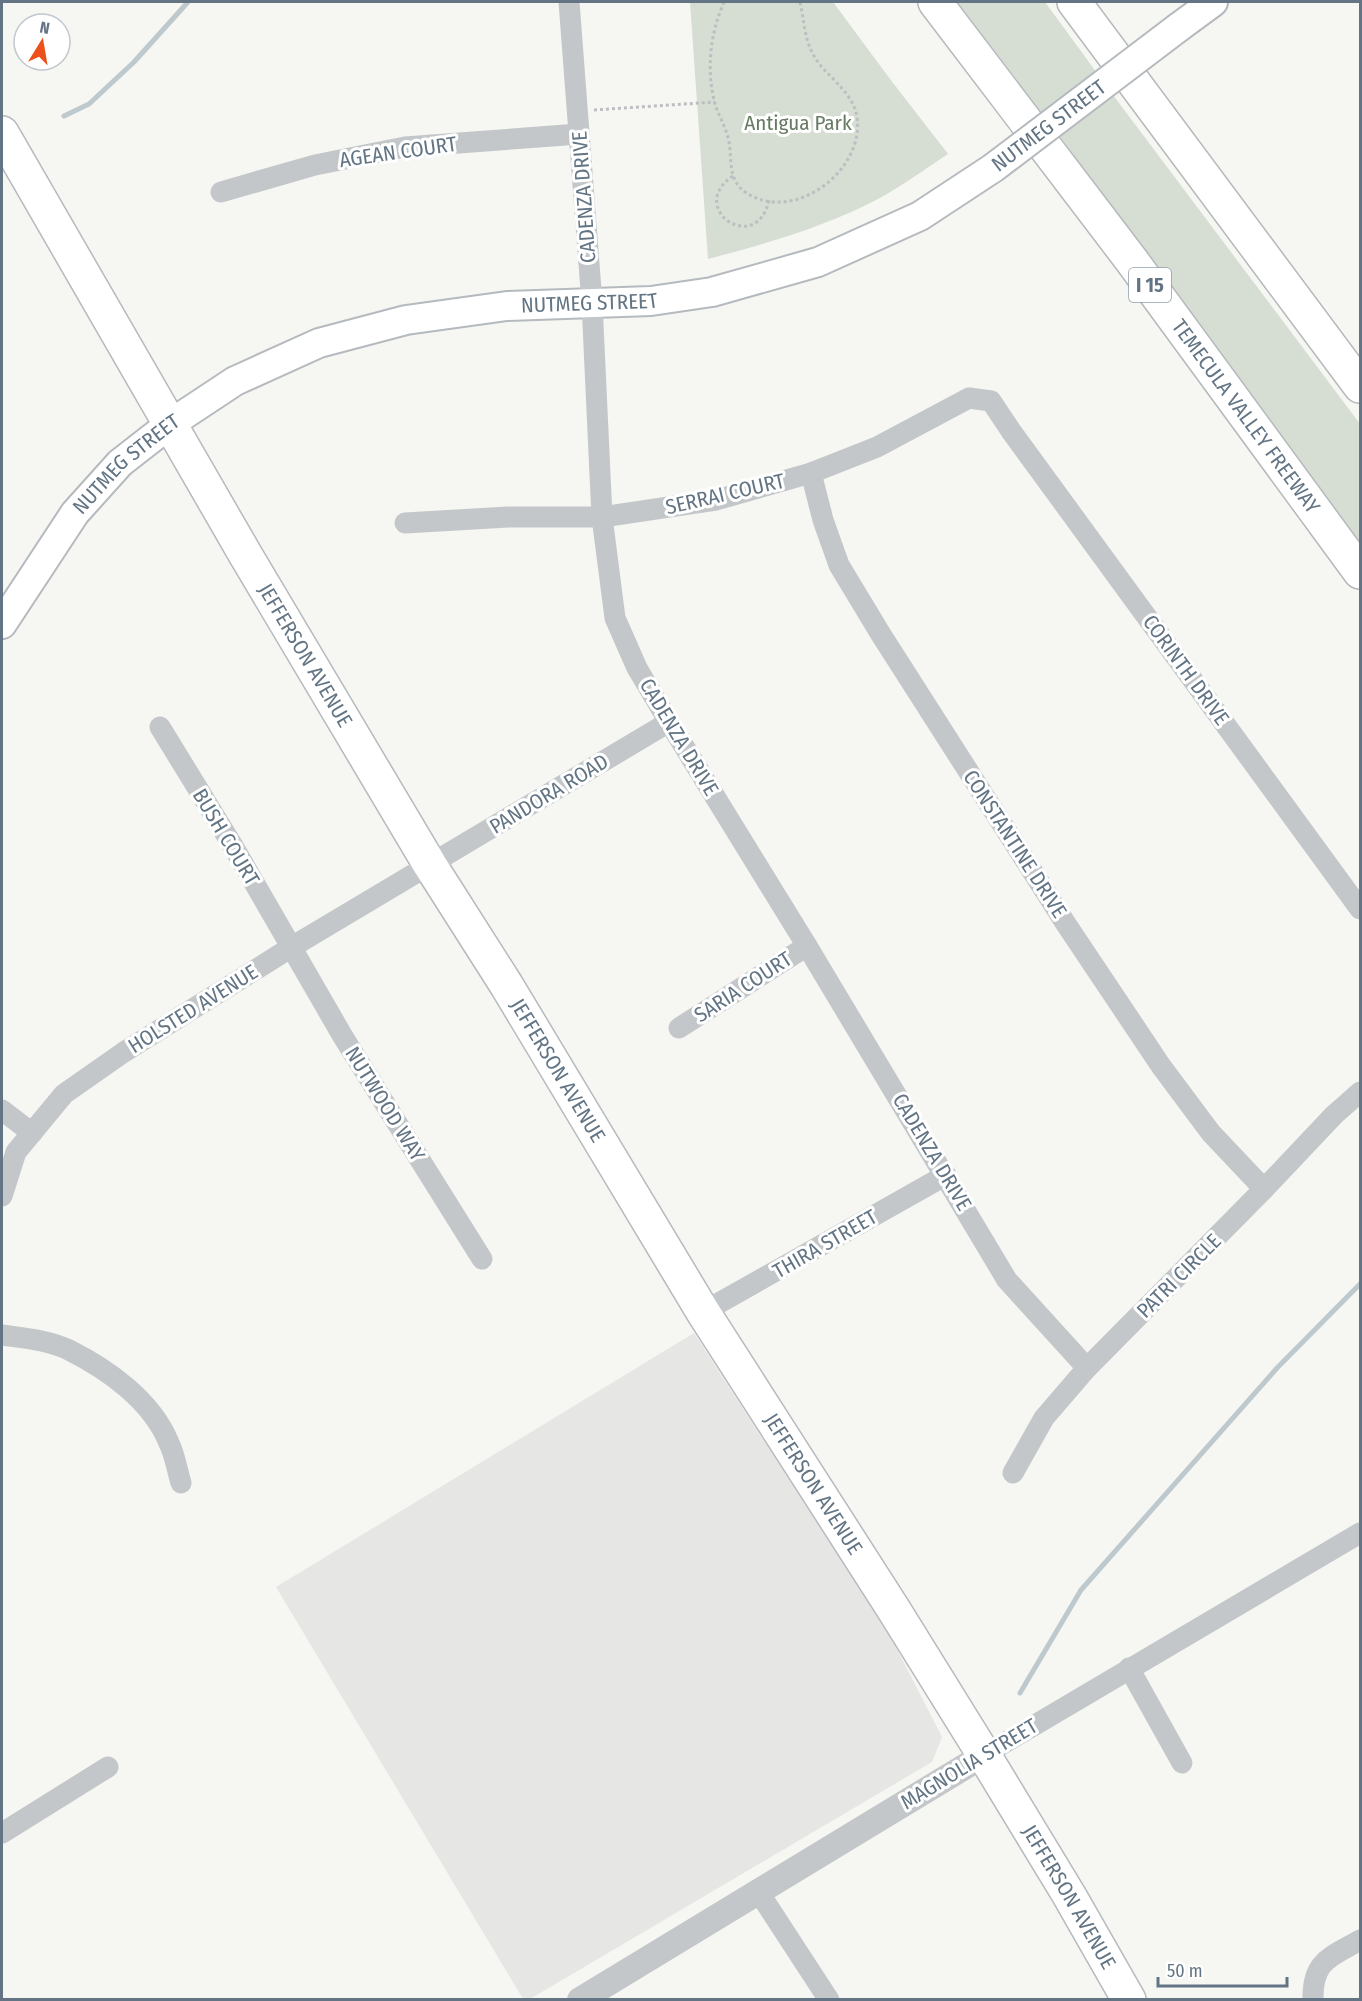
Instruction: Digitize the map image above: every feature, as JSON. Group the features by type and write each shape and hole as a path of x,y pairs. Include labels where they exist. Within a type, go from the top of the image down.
{"main road":[{"name":"TEMECULA VALLEY FREEWAY","path":"935,2 1132,261 1360,572"},
{"path":"1074,2 1360,386"},
{"name":"NUTMEG STREET","path":"2,624 75,513 120,463 170,424 235,381 319,343 406,320 507,306 651,301 712,292 818,262 920,216 993,168 1213,2"},
{"name":"JEFFERSON AVENUE","path":"2,133 340,717 507,986 704,1312 984,1755 1069,1895 1129,2000"}],"street":[{"name":"CADENZA DRIVE","path":"569,2 592,303 602,517 615,618 637,668 807,945 1007,1280 1088,1368"},
{"name":"AGEAN COURT","path":"221,192 315,165 405,147 579,134"},
{"name":"SERRAI COURT","path":"405,523 508,517 602,517 716,500 811,473 877,447 969,398 991,401 1011,431"},
{"name":"CORINTH DRIVE","path":"1011,431 1360,909"},
{"name":"CONSTANTINE DRIVE","path":"811,473 823,520 839,565 880,633 1066,924 1161,1066 1211,1133 1264,1189"},
{"name":"PANDORA ROAD","path":"430,865 669,722"},
{"name":"BUSH COURT","path":"160,727 233,846 290,948"},
{"name":"HOLSTED AVENUE","path":"2,1196 16,1152 64,1094 124,1052 290,948 430,865"},
{"name":"SARIA COURT","path":"679,1028 807,945"},
{"name":"NUTWOOD WAY","path":"290,948 482,1259"},
{"name":"PATRI CIRCLE","path":"1013,1473 1044,1418 1088,1368 1334,1115 1360,1092"},
{"path":"2,1110 32,1133"},
{"name":"THIRA STREET","path":"704,1312 946,1175"},
{"path":"2,1335 30,1339 68,1349 104,1371 146,1404 169,1442 181,1483"},
{"name":"MAGNOLIA STREET","path":"580,2000 1129,1668 1360,1533"},
{"path":"1129,1668 1182,1763"},
{"path":"2,1833 108,1767"},
{"path":"758,1891 829,2000"},
{"path":"1313,2000 1317,1972 1323,1961 1360,1940"}],"path":[{"path":"724,2 714,32 710,74 715,102 727,133 733,176 735,183 744,191 753,196 779,202 810,195 828,183 847,159 857,129 857,118 849,97 830,78 813,54 806,37 800,2"},
{"path":"578,111 715,102"},
{"path":"733,176 725,183 717,202 720,215 725,220 735,225 756,222 765,214 769,200"}],"shaded area":[{"path":"694,1333 828,1540 879,1614 942,1737 932,1762 530,1999 523,1999 276,1587"}],"green space":[{"name":"Antigua Park","path":"690,2 833,2 948,154 887,194 858,209 773,241 708,259"},
{"path":"957,2 1045,2 1102,80 1048,121"},
{"path":"1107,87 1360,424 1360,544 1054,128"}],"waterway":[{"path":"64,116 89,104 134,62 188,2"},
{"path":"1020,1693 1081,1590 1277,1368 1360,1284"}]}
